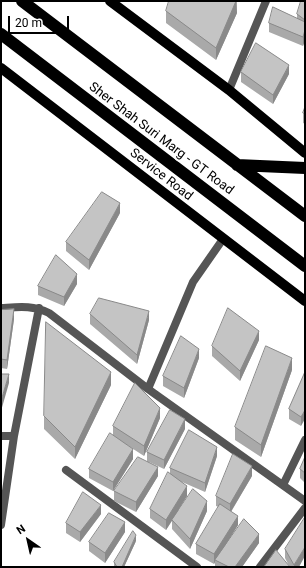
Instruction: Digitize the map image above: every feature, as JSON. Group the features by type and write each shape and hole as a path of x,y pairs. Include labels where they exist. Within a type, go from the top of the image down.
{"highway":[{"name":"Sher Shah Suri Marg - GT Road","path":"22,1 305,216"},
{"name":"Sher Shah Suri Marg - GT Road","path":"1,34 305,266"},
{"path":"237,165 305,168"}],"main road":[{"path":"110,1 229,90 305,153"},
{"name":"Service Road","path":"1,68 305,301"}],"street":[{"path":"229,90 266,1"},
{"path":"148,389 193,282 223,239"},
{"path":"1,308 39,308 49,313 148,389 305,501"},
{"path":"1,525 14,436 39,308"},
{"path":"1,436 14,436"},
{"path":"283,484 305,440"},
{"path":"66,470 197,567"},
{"path":"260,567 305,508"}],"building":[{"path":"169,1 236,1 216,48 166,11"},
{"path":"301,1 305,1 305,20 297,14"},
{"path":"273,7 305,22 303,37 269,23"},
{"path":"256,43 289,65 273,95 241,72"},
{"path":"102,192 120,203 89,260 66,242"},
{"path":"56,255 77,274 64,297 38,286"},
{"path":"99,298 149,311 137,355 90,314"},
{"path":"228,308 259,331 240,371 212,346"},
{"path":"14,309 7,360 1,359 1,310"},
{"path":"46,322 111,372 75,447 44,416"},
{"path":"181,336 199,349 184,388 163,376"},
{"path":"266,346 292,358 261,445 235,427"},
{"path":"305,372 305,410 301,417 289,409"},
{"path":"1,374 9,374 1,401"},
{"path":"135,383 160,408 144,446 113,426"},
{"path":"170,410 185,419 164,460 147,452"},
{"path":"189,430 217,447 205,483 170,468"},
{"path":"110,433 133,449 113,482 89,469"},
{"path":"233,454 252,466 230,504 216,496"},
{"path":"138,457 158,467 136,502 114,491"},
{"path":"305,457 305,473 300,469"},
{"path":"168,472 187,486 166,520 150,509"},
{"path":"193,489 207,501 190,539 172,520"},
{"path":"83,492 101,505 80,532 66,523"},
{"path":"220,504 238,516 214,554 196,544"},
{"path":"109,513 125,522 105,553 89,542"},
{"path":"305,517 305,547 294,565 285,549"},
{"path":"244,519 259,534 235,567 229,567 215,560"},
{"path":"133,531 136,535 122,567 117,567 114,562"},
{"path":"276,550 290,567 264,567"}]}
